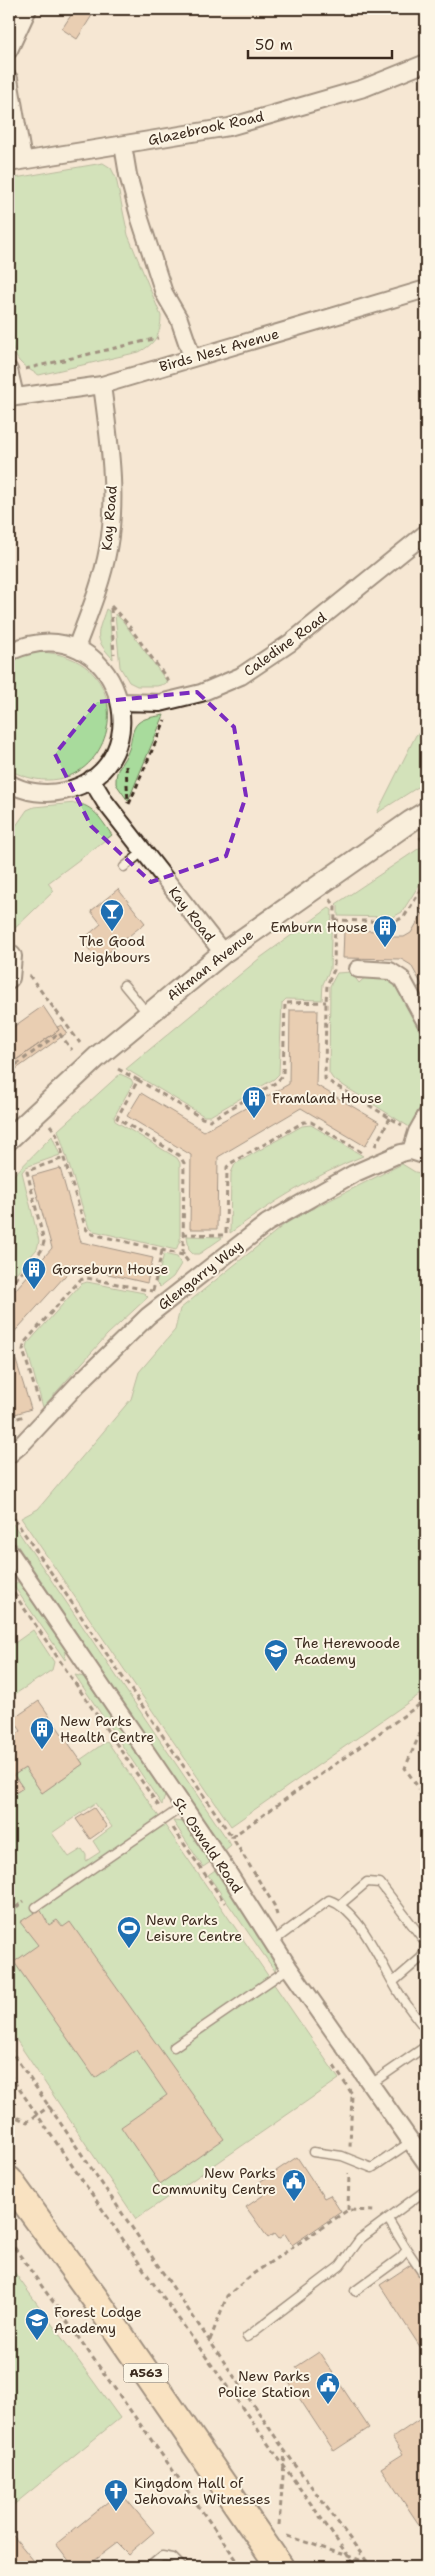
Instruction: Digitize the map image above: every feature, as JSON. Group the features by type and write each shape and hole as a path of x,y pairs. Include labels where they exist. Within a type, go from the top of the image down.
{"highway":[{"name":"A563","path":"9,2180 96,2300 280,2567"}],"street":[{"path":"9,50 28,9"},
{"name":"Glazebrook Road","path":"16,162 229,126 364,88 426,63"},
{"path":"9,79 16,162"},
{"path":"123,145 128,175 140,219 164,293 179,319 192,357"},
{"name":"Birds Nest Avenue","path":"12,397 102,385 192,357 246,344 426,289"},
{"path":"9,371 12,397"},
{"name":"Kay Road","path":"76,648 108,549 113,474 102,385"},
{"name":"Caledine Road","path":"120,702 175,699 201,693 241,676 290,643 426,533"},
{"path":"9,652 24,645 42,642 59,643 76,648 100,664 110,677 120,702 122,720 117,744 103,767 91,779 73,788 53,793 10,789"},
{"name":"Kay Road","path":"91,779 105,802 223,953"},
{"name":"Aikman Avenue","path":"9,1139 37,1111 148,1014 223,953 426,812"},
{"path":"9,980 11,978 10,957"},
{"path":"358,970 390,971 402,978 426,1023"},
{"path":"419,1153 417,1132 426,1116"},
{"name":"Glengarry Way","path":"9,1455 23,1444 78,1384 148,1316 267,1224 305,1200 353,1174 419,1153"},
{"name":"St. Oswald Road","path":"9,1551 182,1807 276,1938 289,1968 426,2163"}],"lane":[{"path":"124,867 144,851"},
{"path":"124,985 148,1014"},
{"path":"36,1907 182,1807"},
{"path":"341,1904 368,1882 380,1884 426,1943 422,1956 393,1982"},
{"path":"276,1938 329,1900 341,1904 370,1941 393,1982 426,2030"},
{"path":"174,2047 289,1968"},
{"path":"371,2084 426,2046"},
{"path":"313,2152 342,2156 372,2168 412,2142"},
{"path":"247,2337 340,2266 360,2239 426,2190"},
{"path":"388,2219 426,2278"},
{"path":"355,2291 400,2258 407,2250"},
{"path":"149,2567 162,2556 173,2558 182,2567"}],"path":[{"path":"9,371 158,338"},
{"path":"94,597 110,606 126,622 175,699 128,807 124,751 117,744"},
{"path":"110,606 114,661 110,677"},
{"path":"334,920 394,922 404,917 426,882"},
{"path":"321,884 334,906 334,970 327,985 325,1078 390,1118 417,1132"},
{"path":"10,957 21,964 80,1043"},
{"path":"118,1069 202,1118 210,1120 277,1082 283,1075 285,1003 326,1002"},
{"path":"9,1070 59,1033 72,1050"},
{"path":"138,1080 117,1118 180,1156 184,1163 183,1255 198,1276"},
{"path":"37,1111 56,1133 86,1229 92,1234 183,1255"},
{"path":"373,1149 390,1118"},
{"path":"226,1240 227,1167 231,1163 304,1122 311,1122 369,1157"},
{"path":"9,1287 41,1251 44,1242 27,1171 64,1158"},
{"path":"184,1234 226,1235"},
{"path":"152,1291 162,1250"},
{"path":"41,1410 23,1350 25,1342 80,1280 87,1278 152,1291 156,1296"},
{"path":"9,1512 232,1837 274,1905 276,1938"},
{"path":"9,1586 225,1904"},
{"path":"232,1837 426,1700"},
{"path":"426,1726 422,1729 405,1768 426,1799"},
{"path":"9,2048 285,2451 371,2567"},
{"path":"333,2064 352,2094 348,2210"},
{"path":"9,2074 284,2468 356,2567"},
{"path":"9,2114 27,2122 50,2106"},
{"path":"210,2341 227,2296 253,2274 348,2210 384,2211"},
{"path":"9,2240 241,2566"},
{"path":"285,2451 278,2524 286,2536 367,2562"}],"highlighted area":[{"path":"197,692 234,727 246,796 226,856 151,882 91,826 55,754 97,702"}],"green space":[{"path":"103,163 111,168 116,178 128,235 161,316 160,328 153,342 139,352 39,375 24,366 16,357 9,329 9,179"},
{"path":"106,609 109,611 113,659 102,646 99,636 100,625"},
{"path":"115,614 122,620 168,683 157,686 137,686 129,682 120,667"},
{"path":"32,652 71,658 96,677 107,702 107,730 96,755 75,774 46,780 9,770 9,663"},
{"path":"164,715 128,801 116,784 116,778 118,769 129,749 134,729 138,723 144,720"},
{"path":"426,729 426,782 377,813 416,735"},
{"path":"82,804 92,810 112,835 48,883 54,891 11,932 9,929 9,836 27,810 34,807"},
{"path":"421,847 426,855 426,874 402,912 393,917 338,916 338,906 336,904"},
{"path":"329,908 332,910 330,969 323,984 322,1000 286,999 282,1003 279,1074 274,1079 210,1116 204,1116 126,1069 260,958"},
{"path":"351,972 359,983 370,973 398,981 426,1036 426,1100 411,1128 333,1079 329,1073 330,986 337,973"},
{"path":"120,1074 131,1079 133,1083 114,1117 115,1121 177,1158 180,1163 180,1240 176,1250 94,1231 89,1228 58,1130"},
{"path":"311,1125 363,1156 294,1190 230,1233 231,1173 235,1164 302,1126"},
{"path":"52,1136 60,1155 26,1167 22,1172 39,1241 37,1249 9,1281 9,1180"},
{"name":"The Herewoode Academy","path":"402,1164 415,1172 426,1174 426,1690 231,1826 21,1518 38,1509 131,1399 139,1372 175,1330 180,1309 290,1220"},
{"path":"187,1236 222,1238 199,1254 193,1254 189,1250"},
{"path":"164,1254 177,1257 181,1264 173,1277 160,1287 156,1283"},
{"path":"87,1282 144,1293 148,1297 107,1335 43,1407 27,1350 28,1343 81,1284"},
{"path":"9,1518 231,1845 224,1851 9,1533"},
{"path":"22,1579 67,1645 65,1660 13,1585"},
{"path":"33,1630 54,1662 52,1670 9,1698 9,1647"},
{"path":"75,1675 88,1678 166,1793 162,1805"},
{"name":"New Parks Leisure Centre","path":"107,1741 339,2079 136,2219 9,2029 9,1797 23,1788 14,1775 25,1768 42,1793 83,1764 80,1760","holes":["95,1803 112,1827 93,1841 100,1852 86,1861 86,1855 82,1849 69,1857 52,1833"]},
{"path":"173,1821 187,1822 212,1861 203,1867"},
{"path":"218,1868 278,1958 275,1971 208,1875"},
{"name":"Forest Lodge Academy","path":"9,2265 120,2418 11,2507 9,2505"}],"building":[{"path":"75,9 96,9 77,39 62,29"},
{"name":"The Good Neighbours","path":"118,889 145,923 98,961 82,940 101,924 91,911"},
{"name":"Emburn House","path":"426,895 426,1006 417,988 422,985 411,965 401,959 343,958 344,930 380,931 379,937 404,937 411,933 424,911 419,908"},
{"path":"43,1006 59,1030 9,1065 9,1030"},
{"name":"Framland House","path":"290,1010 318,1010 316,1085 379,1122 365,1146 301,1108 218,1157 217,1229 190,1229 191,1155 127,1116 141,1093 204,1131 289,1084"},
{"path":"62,1025 67,1033 9,1074 9,1065 59,1030 57,1027"},
{"name":"Gorseburn House","path":"60,1168 81,1242 153,1258 147,1283 74,1266 9,1338 9,1297 52,1248 32,1176"},
{"path":"9,1338 31,1409 9,1416"},
{"name":"New Parks Health Centre","path":"39,1701 83,1764 42,1793 25,1768 14,1775 23,1788 9,1797 9,1751 12,1749 9,1740 21,1731 13,1719"},
{"path":"94,1808 107,1827 90,1839 76,1819"},
{"path":"40,1909 49,1925 57,1920 63,1927 70,1922 224,2139 160,2184 121,2127 167,2095 136,2050 95,2078 14,1962 38,1945 20,1922"},
{"name":"New Parks Community Centre","path":"297,2157 324,2198 330,2195 341,2212 292,2245 285,2234 278,2239 274,2234 268,2238 246,2207 265,2194 258,2183"},
{"path":"412,2264 426,2285 426,2356 380,2285"},
{"name":"New Parks Police Station","path":"319,2352 369,2428 334,2451 288,2381 300,2373 296,2367"},
{"path":"426,2415 426,2449 424,2451 426,2459 421,2463 426,2471 426,2481 422,2484 426,2491 426,2535 381,2468 403,2454 392,2438"},
{"name":"Kingdom Hall of Jehovahs Witnesses","path":"120,2492 154,2532 128,2554 117,2543 85,2567 74,2567 56,2544"},
{"path":"9,2531 39,2567 9,2567"}],"place":[{"name":"The Good Neighbours","path":"112,932"},
{"name":"Emburn House","path":"385,948"},
{"name":"Framland House","path":"254,1119"},
{"name":"Gorseburn House","path":"34,1290"},
{"name":"The Herewoode Academy","path":"276,1672"},
{"name":"New Parks Health Centre","path":"42,1750"},
{"name":"New Parks Leisure Centre","path":"129,1949"},
{"name":"New Parks Community Centre","path":"294,2202"},
{"name":"Forest Lodge Academy","path":"37,2341"},
{"name":"New Parks Police Station","path":"328,2405"},
{"name":"Kingdom Hall of Jehovahs Witnesses","path":"116,2512"}]}
